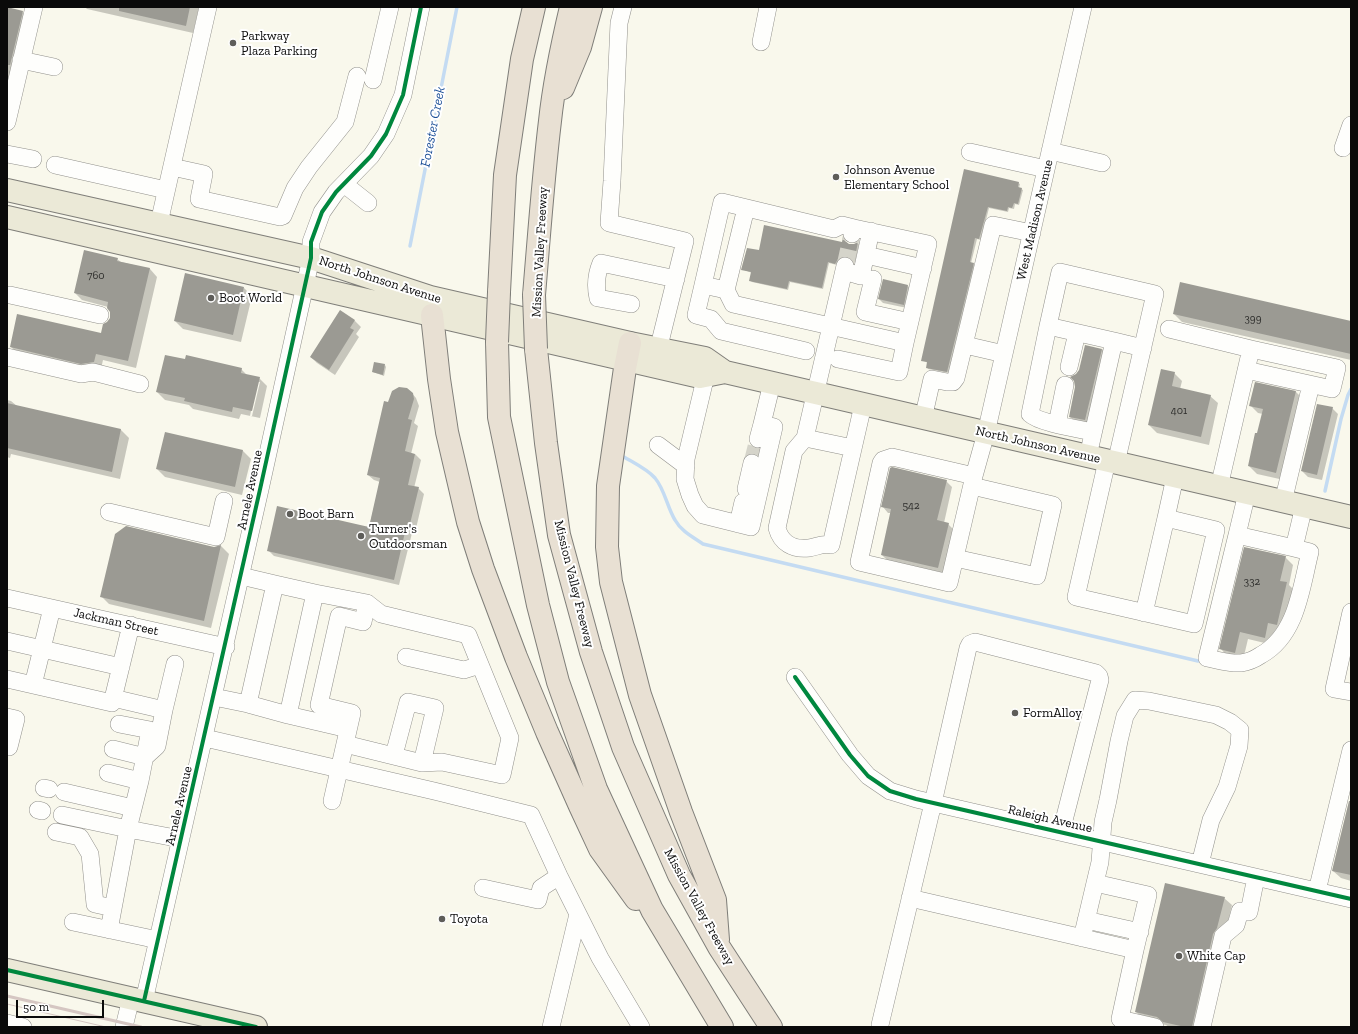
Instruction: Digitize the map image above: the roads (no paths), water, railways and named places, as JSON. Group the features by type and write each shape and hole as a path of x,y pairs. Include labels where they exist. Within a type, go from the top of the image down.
{"highway":[{"path":"526,7 522,59 505,175 499,292 499,417 538,605 558,682 596,789 652,910 722,1027"},
{"path":"522,59 534,7"},
{"name":"Mission Valley Freeway","path":"571,7 560,56 550,120 540,211 534,295 536,349 558,535 591,652 623,747 651,813 679,875 718,947 771,1027"},
{"path":"550,120 580,47 591,7"},
{"path":"432,315 445,425 458,483 481,563 516,657 550,739 600,849 689,971"},
{"path":"629,352 608,486 607,548 611,582 640,695 681,812 715,900 718,947"}],"main road":[{"name":"North Johnson Avenue","path":"7,190 311,258 430,297 629,352 700,377 716,374 772,383 1351,517"},
{"name":"North Johnson Avenue","path":"7,217 432,315 629,352 660,349 705,358 716,374"},
{"path":"7,970 256,1027"}],"street":[{"path":"7,122 34,7"},
{"path":"158,223 208,7"},
{"path":"373,80 390,7"},
{"name":"Arnele Avenue","path":"124,1027 137,1000 158,940 226,647 311,258 311,242 322,212 336,192 371,156 386,134 403,95 421,7"},
{"path":"623,7 619,23 609,223 685,242 661,338 660,349"},
{"path":"760,42 768,7"},
{"name":"West Madison Avenue","path":"973,481 892,457 883,460 881,463 859,562 950,583 973,481 986,433 1083,7"},
{"path":"21,60 54,67"},
{"path":"172,167 204,174 199,199 280,217 283,216 295,188 309,167 345,122 357,76"},
{"path":"1343,148 1351,125"},
{"path":"970,152 1046,169"},
{"path":"1050,152 1102,163"},
{"path":"7,154 33,159"},
{"path":"55,165 166,190"},
{"path":"344,184 368,202"},
{"path":"806,351 721,332 711,319 696,316 722,202 834,229 842,225 853,231 871,231 928,244 899,372 838,359"},
{"path":"746,208 726,290 733,304 905,343"},
{"path":"923,419 932,379 953,382 959,370 993,225 1032,233"},
{"path":"863,405 831,545 824,544 809,548 794,548 779,536 777,528 794,451 805,438 844,269 861,276 871,231"},
{"path":"866,255 923,268"},
{"path":"631,304 598,298 596,290 596,275 601,263 676,279"},
{"path":"1093,432 1057,424 1033,417 1030,414 1060,272 1155,294 1143,348 1104,460 1076,597 1194,624 1216,530 1166,518"},
{"path":"873,279 865,312 910,322"},
{"path":"703,285 726,290"},
{"path":"10,295 100,315"},
{"path":"1048,326 1143,348"},
{"path":"1169,329 1337,368 1332,389 1246,370"},
{"path":"1069,367 1077,333"},
{"path":"1104,460 1093,432 1114,341"},
{"path":"965,345 1004,354"},
{"path":"1219,487 1251,349"},
{"path":"7,357 81,374 93,372 140,384"},
{"path":"716,374 686,459 686,478 690,495 695,506 703,516 751,527 774,427 760,432 772,383"},
{"path":"1057,424 1065,385"},
{"path":"1294,548 1294,504 1309,393"},
{"path":"805,438 853,448"},
{"path":"658,445 686,466"},
{"path":"738,524 752,464"},
{"path":"1144,613 1175,477"},
{"path":"955,558 1037,576 1053,505 973,481"},
{"path":"1237,535 1310,552 1294,614 1288,629 1278,642 1266,653 1253,660 1242,663 1208,658 1237,535 1247,493"},
{"path":"109,512 216,537 224,501"},
{"path":"214,697 248,704 288,715 394,755 422,763 442,762 502,775 510,738 468,634 382,614 367,603 241,576"},
{"path":"248,704 275,584"},
{"path":"288,715 315,593"},
{"name":"Jackman Street","path":"7,598 226,647"},
{"path":"332,801 352,713 319,705 339,616 363,622 367,603"},
{"path":"33,685 52,608"},
{"path":"1351,612 1334,689 1351,692"},
{"path":"7,679 112,702 131,626"},
{"path":"7,641 121,666"},
{"path":"880,1025 968,648 970,644 974,642 1096,673 1099,676 1100,680 1061,832"},
{"path":"406,657 464,670 480,665"},
{"path":"145,757 157,746 175,664"},
{"name":"Raleigh Avenue","path":"796,677 850,755 868,776 890,791 933,803 1351,899"},
{"path":"113,698 164,710"},
{"path":"1082,938 1100,862 1103,822 1120,735 1125,716 1135,700 1149,701 1216,715 1230,722 1240,730 1239,746 1227,787 1211,820 1200,864"},
{"path":"394,755 408,702 435,708 422,763"},
{"path":"7,717 16,719 9,747"},
{"path":"109,930 128,829 140,782 150,730 119,724"},
{"path":"205,738 531,815 559,876 600,958 640,1027"},
{"path":"113,749 145,757"},
{"path":"1317,891 1351,750"},
{"path":"108,773 140,782"},
{"path":"52,790 133,808"},
{"path":"62,815 181,839"},
{"path":"56,832 80,836 90,854 95,904 113,908"},
{"path":"483,888 538,900 540,888 559,876"},
{"path":"1202,1027 1223,936 1236,925 1240,911 1248,912 1256,877"},
{"path":"1095,883 1148,895 1120,1019 1154,1027"},
{"path":"910,898 1135,950"},
{"path":"551,1027 578,914"},
{"path":"1086,920 1140,932"},
{"path":"73,922 158,940"},
{"path":"7,1024 23,1027"}],"waterway":[{"name":"Forester Creek","path":"410,246 457,7"},
{"path":"1325,491 1341,419 1351,389"},
{"path":"624,457 644,469 655,478 661,488 672,515 680,527 703,544 1198,661"}],"tunnel":[{"path":"845,266 852,234"},
{"path":"752,463 758,439"}],"tram line":[{"path":"7,1004 106,1027"}],"railway":[{"path":"7,996 141,1027"}],"place":[{"name":"Parkway Plaza Parking","path":"233,43"},
{"name":"Johnson Avenue Elementary School","path":"836,177"},
{"name":"Boot World","path":"211,298"},
{"name":"Boot Barn","path":"290,514"},
{"name":"Turner's Outdoorsman","path":"361,536"},
{"name":"FormAlloy","path":"1015,713"},
{"name":"Toyota","path":"442,919"},
{"name":"White Cap","path":"1179,956"}]}
